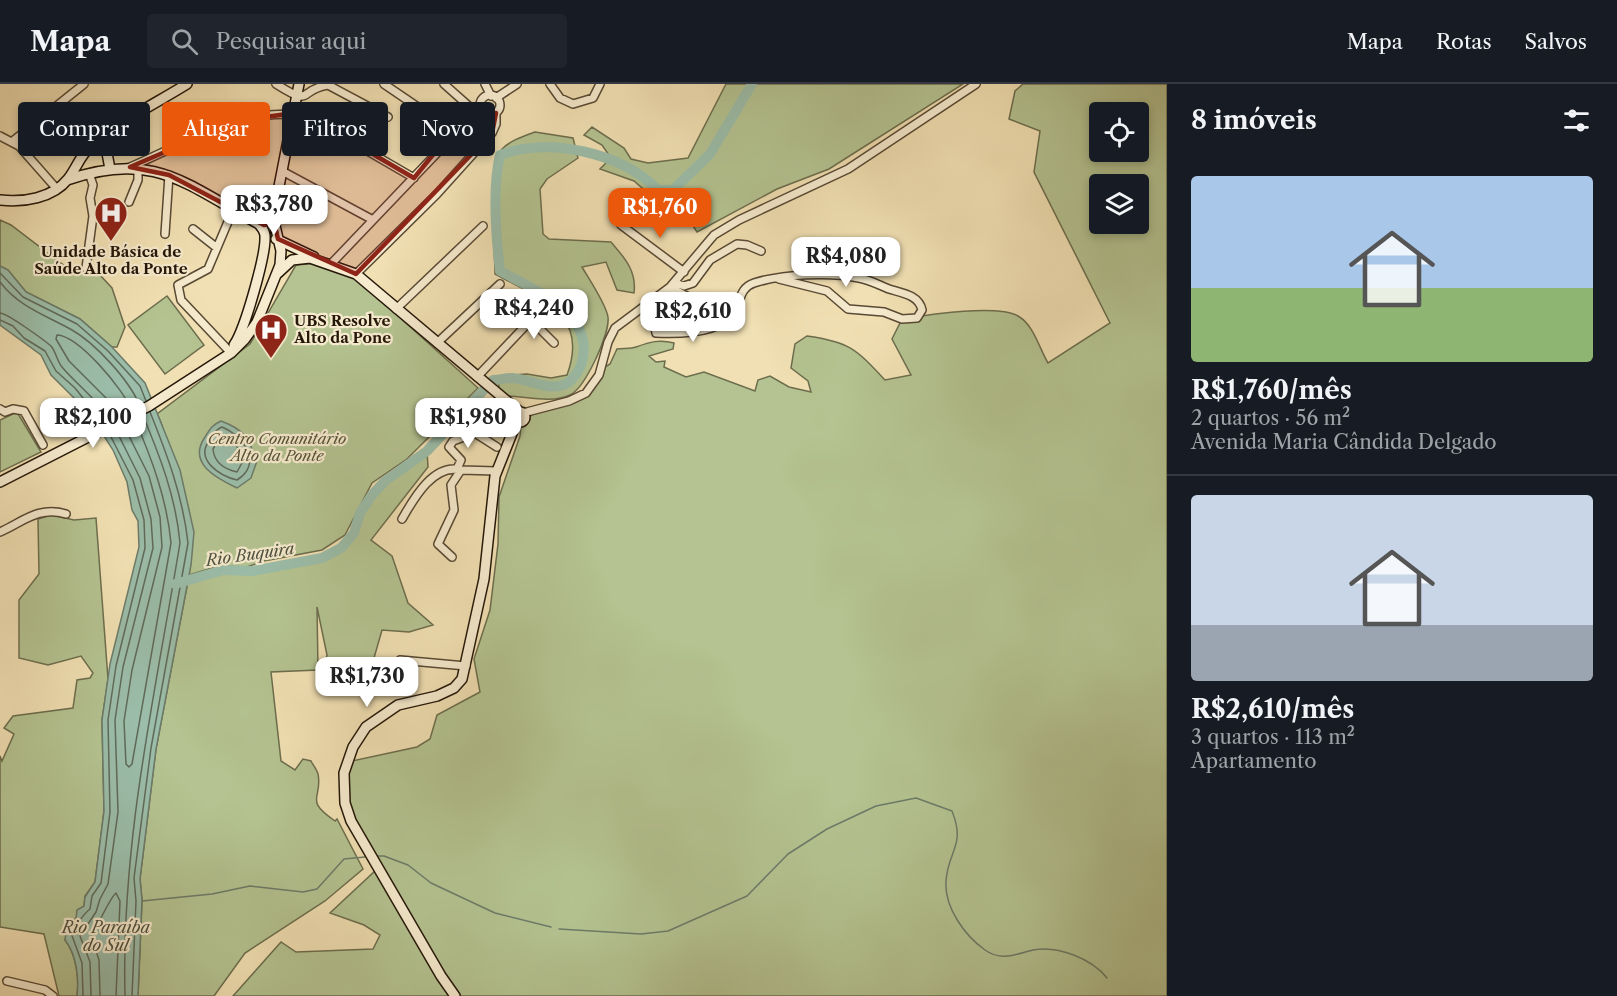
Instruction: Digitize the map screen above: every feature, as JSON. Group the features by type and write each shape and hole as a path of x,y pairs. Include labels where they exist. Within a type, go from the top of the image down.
{"main road":[{"path":"150,107 187,84"},
{"path":"296,102 299,84"},
{"path":"67,180 82,156"},
{"path":"108,156 110,168"},
{"path":"0,482 172,392 230,353 257,322 276,276 281,258 273,217 285,156"},
{"path":"0,200 17,202 34,199 67,180 89,172 134,167 169,175 259,224 264,231 265,246 246,321 230,353"},
{"path":"259,224 267,224 273,217"},
{"path":"265,246 278,239"},
{"path":"278,239 319,260 356,274 480,379 520,417 496,471 491,498 490,540 484,579 462,679 454,688 433,698 398,705 375,718 353,747 346,762 343,785 345,803 351,821 441,976 455,996"},
{"path":"260,265 263,276 276,276 292,260 300,258 319,260"}],"street":[{"path":"13,141 84,84"},
{"path":"276,84 297,97 308,96 321,86 328,85 360,102"},
{"path":"444,84 464,102"},
{"path":"485,84 500,105 496,113 495,126"},
{"path":"482,102 483,99 493,97 517,84"},
{"path":"550,84 560,98 569,104 579,104 593,98 600,84"},
{"path":"520,417 542,408 574,400 586,393 598,375 608,342 615,328 673,285 698,252 724,228 848,169 976,84"},
{"path":"388,85 412,102"},
{"path":"129,202 138,180 134,167 237,121 258,115 282,114"},
{"path":"0,136 13,141 56,188"},
{"path":"376,156 414,178"},
{"path":"331,264 432,156"},
{"path":"356,274 437,195 471,156"},
{"path":"282,171 373,220"},
{"path":"86,267 93,216 90,198 93,185 89,172"},
{"path":"165,234 169,175"},
{"path":"230,353 181,300 178,293 180,282 201,275 208,269 233,210"},
{"path":"621,225 684,272"},
{"path":"396,309 483,226"},
{"path":"193,229 216,248"},
{"path":"673,285 684,286 693,283 710,260 737,244 747,245 761,251"},
{"path":"673,285 690,298 690,302 655,328 656,333 705,329 720,324 734,312 746,288 756,283 779,279 822,274 859,278 910,296 918,302 922,310 917,318 906,319 884,312 848,309 827,291 779,279"},
{"path":"437,343 500,284"},
{"path":"480,379 547,303"},
{"path":"531,320 555,343"},
{"path":"0,409 5,412 13,409 24,411 43,445"},
{"path":"452,557 438,543 453,513 451,485 459,469 460,460 449,447 453,441 475,433 497,447"},
{"path":"402,519 428,482 446,471 459,469 496,471"},
{"path":"0,532 38,512 47,510 66,514"},
{"path":"400,660 466,666"},
{"path":"7,981 45,990 53,996"}],"highlighted area":[{"path":"471,108 481,108 485,119 496,113 492,133 356,274 278,239 274,222 264,225 169,175 130,167 237,121 294,113 309,117 414,178"}],"green space":[{"path":"726,84 963,84 829,169 777,189 697,232 682,209 656,200 634,181 600,169 611,158 602,145 584,135 592,127 624,148 631,159 648,163 688,158"},
{"path":"1023,84 1167,84 1167,996 233,996 281,942 296,952 373,949 380,935 364,925 330,913 377,869 347,811 347,762 417,747 430,739 437,715 480,692 474,659 490,610 498,544 499,497 520,436 521,423 542,408 569,402 593,385 600,370 610,364 617,349 634,348 664,341 674,343 673,349 649,356 656,362 665,361 664,367 686,377 704,372 755,391 758,380 770,376 789,387 811,392 808,381 791,368 795,344 807,336 843,344 859,354 885,380 911,375 892,339 902,319 978,311 994,311 1018,316 1024,320 1036,337 1048,363 1110,323 1034,172 1040,131 1009,119 1015,91"},
{"path":"535,132 573,138 578,158 547,179 540,189 543,234 549,239 611,242 628,265 634,278 634,293 617,290 606,262 582,267 604,305 608,325 601,347 583,382 570,395 555,399 505,396 499,388 498,376 527,374 551,378 567,375 572,354 572,337 566,322 556,311 544,301 495,274 493,190 497,159 502,149 509,143"},
{"path":"0,220 11,225 74,273 99,274 112,288 125,327 117,347 112,347 80,319 26,292 8,270 0,266"},
{"name":"Centro Comunitário Alto da Ponte","path":"318,263 355,277 478,388 407,459 372,483 345,535 322,550 264,561 247,567 219,566 189,575 192,541 189,510 181,480 157,414 250,344 296,265"},
{"path":"167,296 204,345 165,374 128,325"},
{"path":"17,412 41,452 0,472 0,420"},
{"path":"427,451 428,467 371,540 392,556 408,603 433,625 409,632 382,630 368,679 349,692 326,685 323,672 327,655 317,607 318,670 271,672 281,761 295,770 303,759 311,761 318,774 317,803 325,814 335,821 337,819 363,869 325,901 245,953 214,996 138,996 142,900 140,879 156,749 188,581 223,570 252,571 322,558 341,548 354,533 360,513 372,495 385,481"},
{"path":"52,515 74,520 96,518 108,679 102,720 104,811 95,882 85,896 84,906 71,925 65,940 76,967 77,996 59,996 44,934 0,927 0,756 2,761 14,734 4,728 13,716 73,708 77,680 90,678 93,673 81,656 48,665 19,658 19,600 39,574 38,519"}],"water":[{"name":"Rio Paraíba do Sul","path":"0,266 8,270 26,292 80,319 112,347 145,383 180,470 194,532 191,565 156,749 140,879 142,900 138,996 77,996 76,967 65,940 67,925 76,919 77,910 84,906 85,897 95,882 104,811 102,720 110,664 139,547 138,521 132,510 127,482 113,450 90,414 51,375 41,355 0,325"},
{"path":"221,421 245,435 257,461 251,478 237,488 206,468 199,455 200,446 208,432"}],"waterway":[{"name":"Rio Buquira","path":"175,584 223,570 252,571 322,558 341,548 354,533 360,513 385,481 427,451 493,380 512,378 553,387 566,384 576,374 582,362 584,345 571,317 544,295 500,271 495,197 500,155 540,148 562,148 583,152 604,157 624,166 658,190 673,190 710,154 752,84"},
{"path":"559,929 641,934 668,931 747,896 788,854 827,829 876,806 916,798 952,811 956,823 957,840 947,871 946,891 952,911 970,937 985,950 997,956 1043,949 1074,955 1093,965 1107,978"},
{"path":"376,856 384,856 408,865 431,883 495,913 551,927"},
{"path":"142,901 212,894 250,886 303,892 317,889 344,859 365,857"}],"place":[{"name":"Unidade Básica de Saúde Alto da Ponte","path":"111,242"},
{"name":"UBS Resolve Alto da Pone","path":"271,359"}]}
